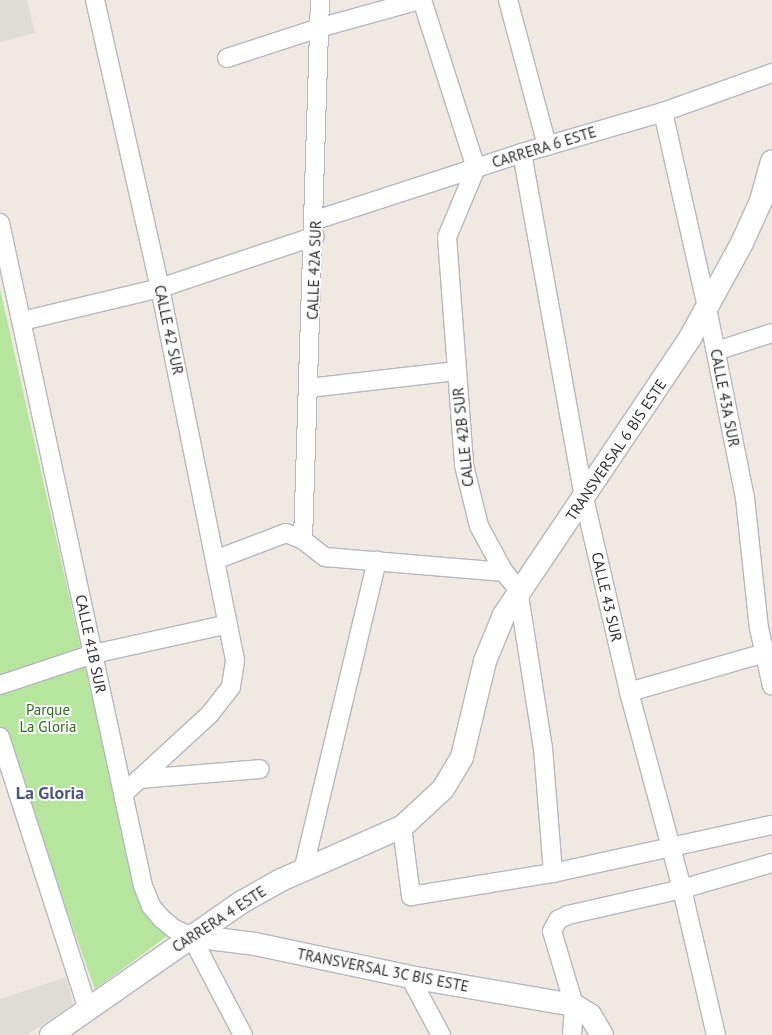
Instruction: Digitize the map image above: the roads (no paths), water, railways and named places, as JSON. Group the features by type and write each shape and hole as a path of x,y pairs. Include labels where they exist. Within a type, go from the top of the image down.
{"street":[{"name":"CALLE 42 SUR","path":"95,0 160,288 235,661 231,687 220,702 124,793"},
{"name":"CALLE 42A SUR","path":"303,540 322,27 320,0"},
{"path":"227,58 322,27 421,0 476,168"},
{"path":"508,0 547,146"},
{"name":"CARRERA 6 ESTE","path":"22,321 160,288 476,168 663,112 772,73"},
{"name":"CALLE 43A SUR","path":"663,112 707,308 745,498 772,686"},
{"name":"CALLE 43 SUR","path":"522,153 584,498 628,692 669,849 682,889 716,1035"},
{"name":"TRANSVERSAL 6 BIS ESTE","path":"402,827 443,789 462,757 485,661 518,589 584,498 669,372 707,308 761,201 772,161"},
{"name":"CALLE 42B SUR","path":"476,168 448,237 456,371 470,497 479,526 504,572 518,589"},
{"name":"CALLE 41B SUR","path":"0,223 143,886 151,906 174,929 191,936"},
{"path":"716,351 772,333"},
{"path":"309,388 456,371"},
{"path":"215,560 286,533 303,540 325,557 504,572"},
{"path":"303,871 377,561"},
{"path":"518,589 543,748 553,873"},
{"path":"0,685 94,654 228,624"},
{"path":"628,692 768,652"},
{"path":"0,737 87,1007"},
{"path":"139,779 260,769"},
{"path":"402,827 411,896 553,873 772,825"},
{"name":"CARRERA 4 ESTE","path":"51,1035 87,1007 242,902 303,871 402,827"},
{"path":"572,1035 574,1005 552,931 558,920 568,914 682,889 772,863"},
{"path":"191,936 243,1035"},
{"name":"TRANSVERSAL 3C BIS ESTE","path":"191,936 255,944 410,976 574,1005"},
{"path":"410,976 441,1035"},
{"path":"574,1005 590,1015 602,1035"}],"district":[{"name":"La Gloria","path":"50,793"}],"park label":[{"name":"Parque La Gloria","path":"48,718"}]}
